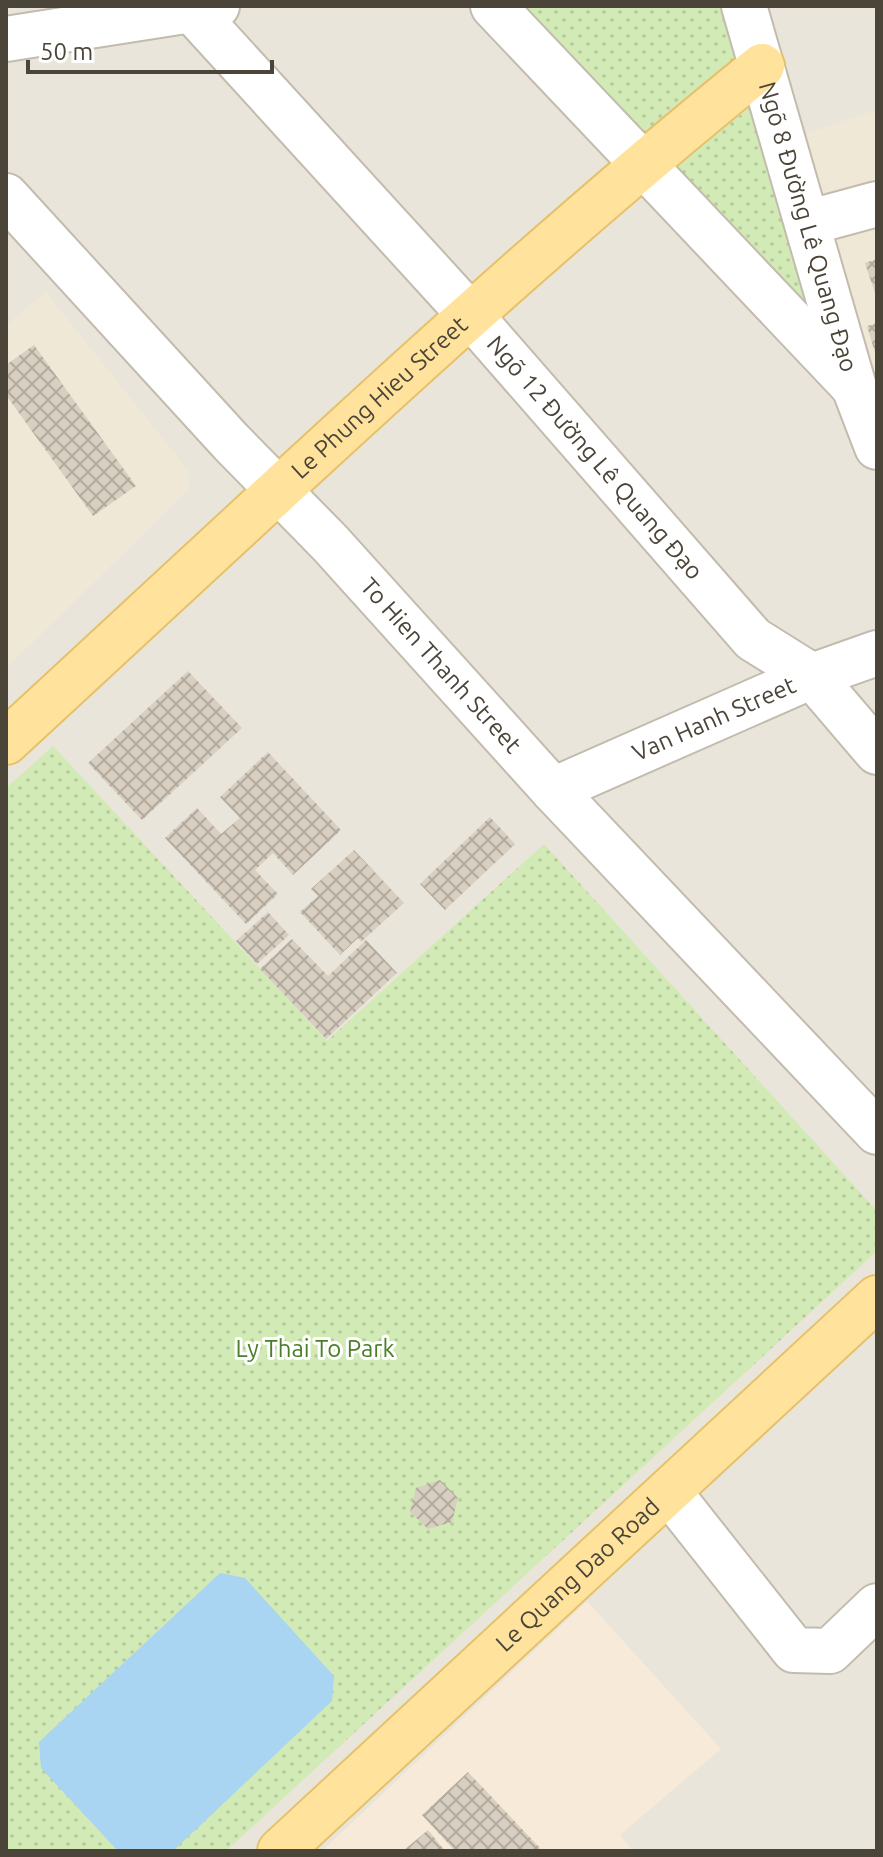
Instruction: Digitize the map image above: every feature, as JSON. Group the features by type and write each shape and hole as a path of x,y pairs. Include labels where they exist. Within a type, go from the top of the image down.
{"main road":[{"name":"Le Phung Hieu Street","path":"8,737 643,162 762,66"},
{"name":"Le Quang Dao Road","path":"280,1851 877,1298"}],"street":[{"path":"493,6 854,387"},
{"name":"Ngõ 8 Đường Lê Quang Đạo","path":"744,6 854,387 877,447"},
{"path":"6,39 199,7"},
{"name":"Ngõ 12 Đường Lê Quang Đạo","path":"199,7 753,639 812,676 877,752"},
{"name":"To Hien Thanh Street","path":"6,196 278,492 330,543 553,790 877,1132"},
{"path":"807,223 877,204"},
{"name":"Van Hanh Street","path":"553,790 812,676 877,653"},
{"path":"669,1492 794,1650 830,1651 877,1606"}],"shaded area":[{"path":"6,6 877,6 877,1851 6,1851"},
{"path":"877,110 877,391 803,135"},
{"path":"46,292 188,470 189,489 6,669 6,325"},
{"path":"587,1601 721,1749 620,1835 633,1851 322,1851"}],"green space":[{"path":"505,6 736,6 750,52 647,140"},
{"path":"759,101 813,310 669,169"},
{"name":"Ly Thai To Park","path":"53,746 327,1041 544,844 877,1211 877,1251 226,1851 6,1851 6,788"}],"water":[{"path":"220,1573 245,1578 334,1676 332,1701 173,1851 118,1851 41,1768 39,1742"}],"building":[{"path":"877,259 877,296 876,296 865,263"},
{"path":"877,323 877,355 876,356 867,326"},
{"path":"34,345 136,486 93,516 6,395 6,365"},
{"path":"188,671 242,728 142,820 88,763"},
{"path":"268,752 341,830 293,875 273,853 255,870 278,894 246,924 165,838 197,808 221,834 240,818 220,797"},
{"path":"490,817 515,844 445,910 420,884"},
{"path":"354,850 404,903 361,942 358,938 340,955 300,912 318,896 311,889"},
{"path":"268,912 289,935 257,964 236,941"},
{"path":"292,939 328,976 366,940 397,973 326,1039 260,969"},
{"path":"440,1480 458,1498 452,1522 428,1529 410,1512 416,1488"},
{"path":"468,1772 540,1848 537,1851 455,1851 422,1815"},
{"path":"428,1830 445,1851 403,1851"}]}
